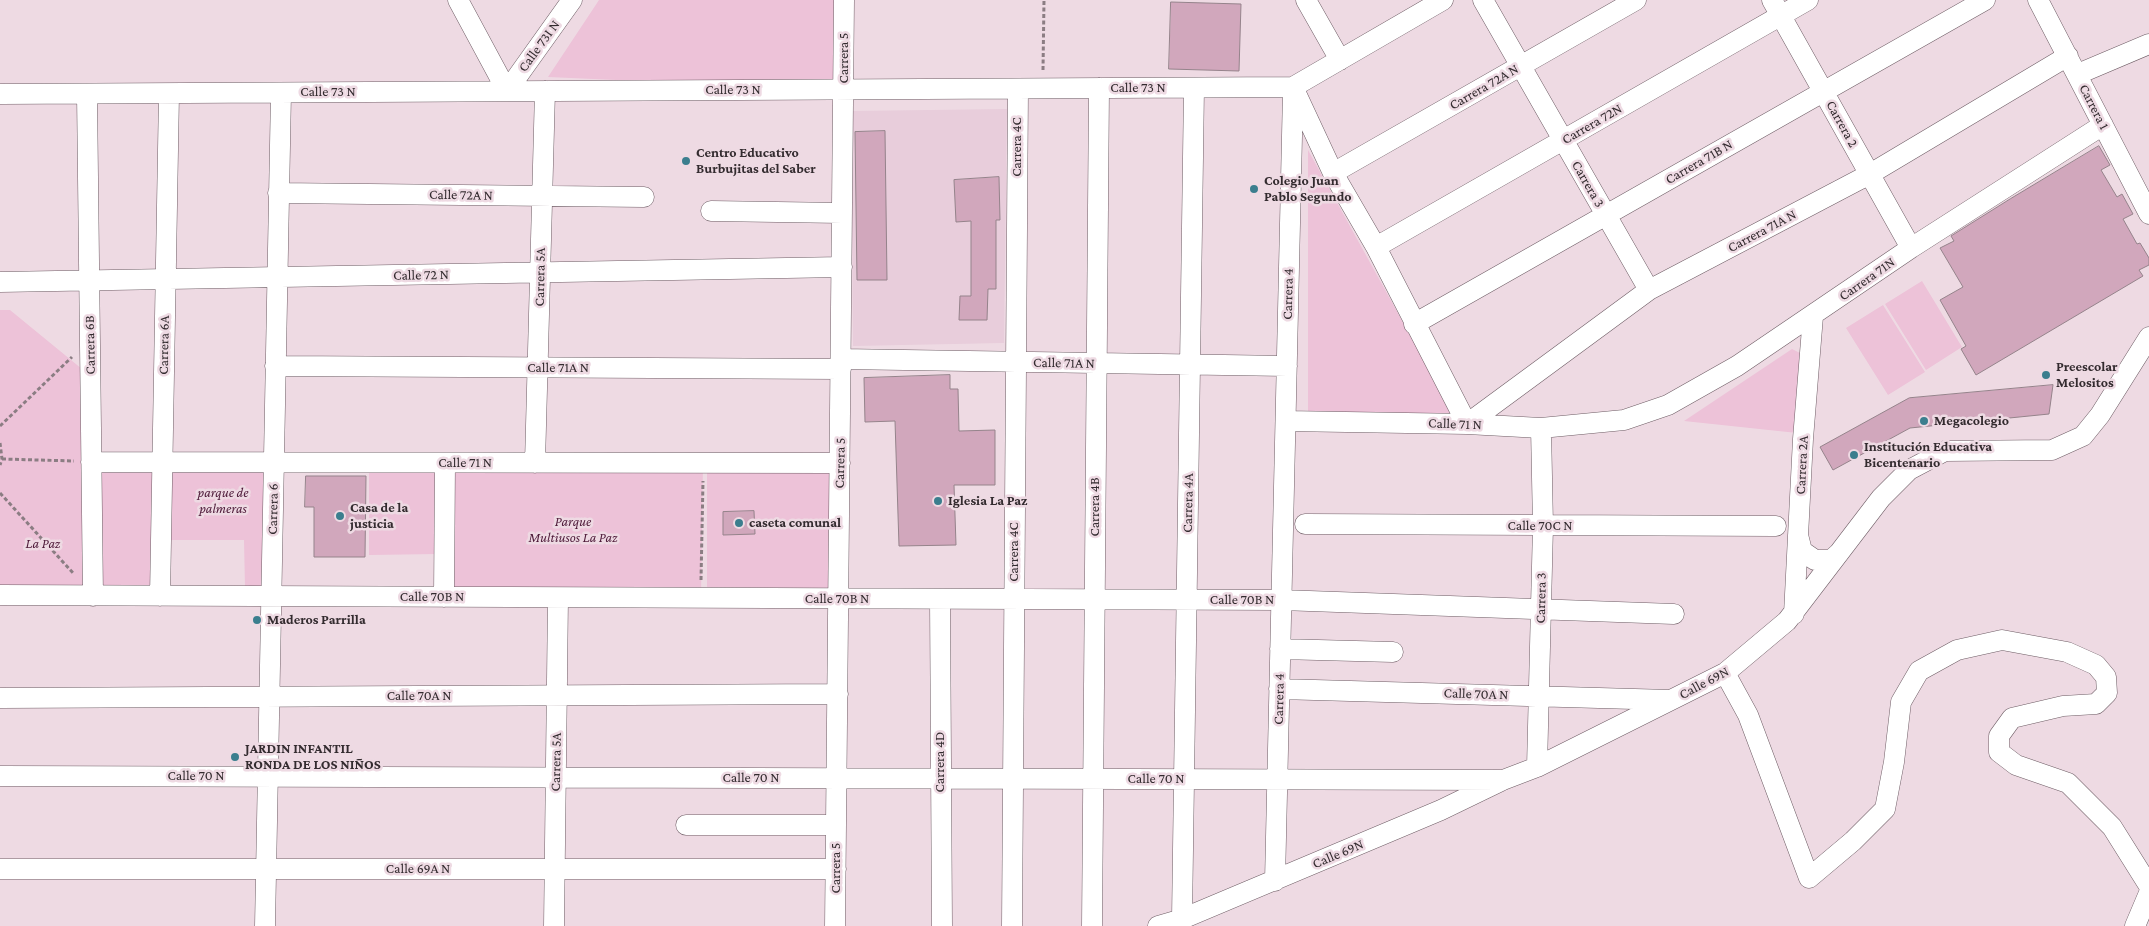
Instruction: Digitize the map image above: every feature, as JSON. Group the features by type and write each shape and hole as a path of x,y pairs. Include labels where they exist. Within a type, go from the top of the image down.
{"street":[{"path":"458,0 507,91"},
{"name":"Calle 73I N","path":"507,91 572,0"},
{"name":"Carrera 5","path":"835,926 844,0"},
{"path":"1306,0 1340,60"},
{"name":"Calle 73 N","path":"0,94 1293,87 1443,0"},
{"name":"Carrera 3","path":"1483,0 1649,290"},
{"name":"Carrera 72A N","path":"1333,173 1636,0"},
{"name":"Carrera 72N","path":"1376,247 1563,140 1776,8 1808,0"},
{"name":"Carrera 71B N","path":"1414,324 1985,0"},
{"name":"Carrera 1","path":"2038,0 2149,214"},
{"name":"Carrera 2","path":"1776,8 1911,248"},
{"path":"2078,74 2149,44"},
{"name":"Carrera 71A N","path":"1467,424 1649,290 1870,174 2068,56"},
{"path":"1293,87 1333,173 1376,247 1467,424"},
{"name":"Carrera 4","path":"1275,881 1293,87"},
{"name":"Carrera 4B","path":"1092,926 1099,88"},
{"name":"Carrera 4A","path":"1182,919 1194,88"},
{"name":"Carrera 4C","path":"1012,926 1018,89"},
{"name":"Carrera 5A","path":"535,463 545,91"},
{"name":"Carrera 6","path":"265,926 280,93"},
{"name":"Carrera 6B","path":"87,94 93,596"},
{"name":"Carrera 6A","path":"160,596 169,94"},
{"name":"Carrera 71N","path":"1624,420 1668,405 1737,366 1911,248 2103,125"},
{"name":"Calle 72A N","path":"278,193 644,197"},
{"path":"711,211 842,213"},
{"name":"Calle 72 N","path":"0,282 842,267"},
{"name":"Carrera 2A","path":"1794,614 1803,439 1813,316"},
{"name":"Calle 69N","path":"1158,926 1182,919 1275,881 1441,810 1503,780 1537,767 1725,674 1794,614 1880,498 1909,470 1945,451 2052,450 2083,436 2100,415 2149,337"},
{"name":"Calle 71A N","path":"276,366 538,368 1016,362 1287,366"},
{"name":"Calle 71 N","path":"1286,421 1467,424 1541,428 1624,420"},
{"name":"Carrera 3","path":"1537,767 1542,526 1541,428"},
{"name":"Calle 71 N","path":"91,462 840,464"},
{"path":"444,597 445,463"},
{"name":"Calle 70C N","path":"1305,524 1776,526"},
{"path":"1798,535 1802,551 1815,560 1831,560 1844,549"},
{"name":"Calle 70B N","path":"0,595 1281,600 1674,614"},
{"name":"Carrera 5A","path":"554,926 558,598"},
{"name":"Carrera 4D","path":"940,599 942,926"},
{"path":"1725,674 1748,715 1809,878 1853,841 1885,810 1894,762 1901,702 1919,671 1956,650 2002,640 2067,652 2096,665 2106,677 2106,693 2096,704 2063,706 2012,718 1998,736 1999,752 2016,764 2068,783 2112,828 2149,886"},
{"path":"1280,649 1392,652"},
{"name":"Calle 70A N","path":"1279,689 1672,700"},
{"name":"Calle 70A N","path":"0,698 838,694"},
{"name":"Calle 70 N","path":"0,776 1503,780"},
{"path":"686,826 836,825"},
{"name":"Calle 69A N","path":"0,869 836,870"},
{"path":"2135,926 2149,893"}],"path":[{"path":"1043,88 1044,0"},
{"path":"0,426 90,342"},
{"path":"0,443 2,458 0,465"},
{"path":"2,458 91,462"},
{"path":"701,598 703,463"},
{"path":"0,493 93,596"}],"shaded area":[{"path":"1007,109 1004,343 853,346 851,111"}],"green space":[{"path":"599,0 844,0 843,90 548,77"},
{"path":"1308,150 1453,413 1308,415"},
{"path":"1922,281 1962,347 1926,370 1885,304"},
{"path":"1883,305 1925,372 1888,395 1846,328"},
{"name":"La Paz","path":"0,310 10,310 82,369 88,590 0,586"},
{"path":"1792,349 1802,354 1797,433 1684,421"},
{"name":"parque de palmeras","path":"268,462 271,587 245,588 244,540 161,540 160,596 93,596 97,468"},
{"name":"Parque Multiusos La Paz","path":"445,463 703,463 701,598 444,597"},
{"path":"439,467 439,554 369,555 369,468"},
{"path":"707,469 835,472 833,588 707,587"}],"building":[{"path":"1171,2 1241,4 1239,71 1169,69"},
{"path":"885,131 887,280 857,280 855,132"},
{"path":"2099,146 2110,165 2101,170 2117,197 2122,194 2133,214 2123,219 2137,244 2140,243 2149,258 2149,265 2139,270 2143,276 1976,375 1961,349 1966,346 1940,300 1963,287 1940,248 1954,241 1951,236"},
{"path":"999,177 1000,220 996,220 996,289 988,289 987,320 959,320 960,296 971,296 971,221 956,222 954,180"},
{"path":"950,375 950,389 958,389 959,431 995,430 995,485 954,485 956,545 899,546 895,421 865,422 864,378"},
{"name":"Megacolegio","path":"2053,385 2049,414 1910,428 1833,470 1820,447 1909,398"},
{"name":"Casa de la justicia","path":"306,476 366,476 365,557 314,557 314,507 305,507"},
{"name":"caseta comunal","path":"754,511 755,534 723,535 723,512"}],"place":[{"name":"Centro Educativo Burbujitas del Saber","path":"686,161"},
{"name":"Colegio Juan Pablo Segundo","path":"1254,189"},
{"name":"Preescolar Melositos","path":"2046,375"},
{"name":"Megacolegio","path":"1924,421"},
{"name":"Institución Educativa Bicentenario","path":"1854,455"},
{"name":"Iglesia La Paz","path":"938,501"},
{"name":"Casa de la justicia","path":"340,516"},
{"name":"caseta comunal","path":"739,523"},
{"name":"Maderos Parrilla","path":"257,620"},
{"name":"JARDIN INFANTIL RONDA DE LOS NIÑOS","path":"235,757"}]}
